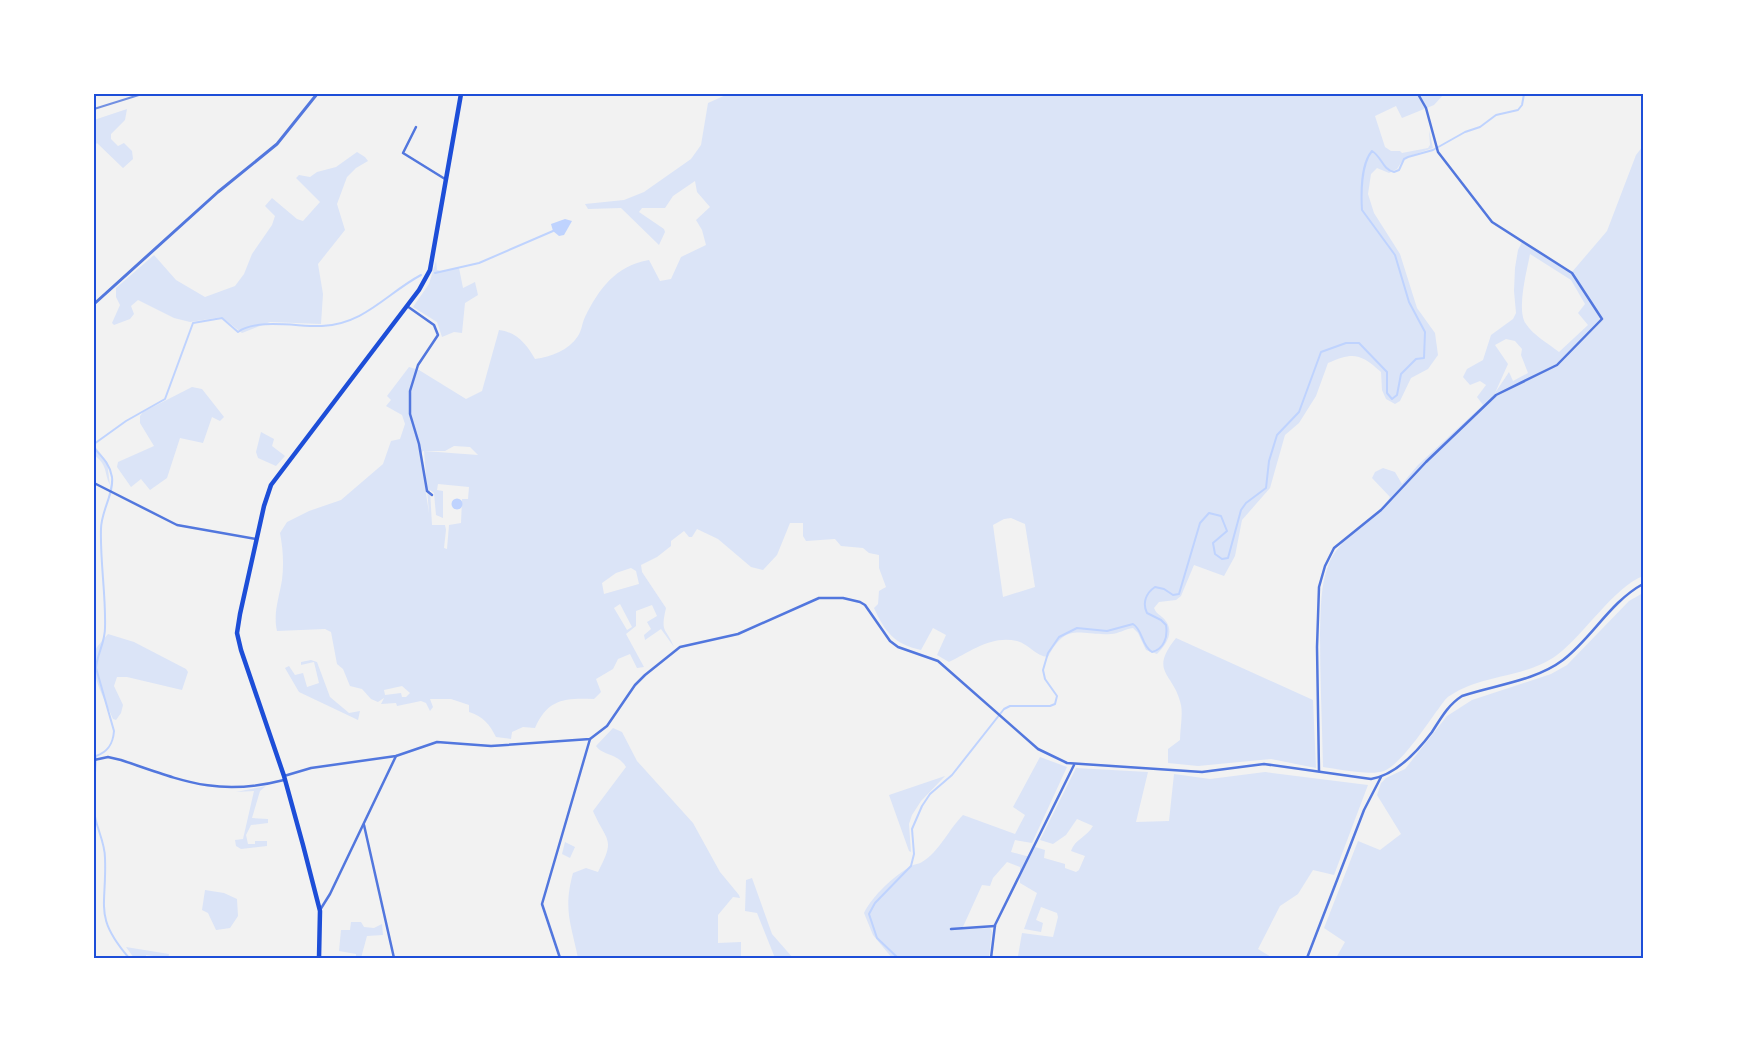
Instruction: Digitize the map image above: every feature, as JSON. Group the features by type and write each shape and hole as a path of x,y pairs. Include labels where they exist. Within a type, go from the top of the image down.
{"main road":[{"path":"319,958 320,911 285,778 238,640 240,614 267,496 276,476 407,306 424,283 430,270 461,94"}],"street":[{"path":"94,304 218,192 277,144 317,94"},
{"path":"1319,771 1317,647 1319,587 1321,575 1334,548 1381,510 1426,462 1496,395 1557,365 1602,319 1572,273 1492,222 1438,152 1426,108 1418,94"},
{"path":"416,127 403,153 447,181"},
{"path":"407,306 434,325 438,335 418,365 410,390 410,414 419,444 427,491 432,495"},
{"path":"94,483 177,526 256,540"},
{"path":"94,760 108,757 121,760 213,788 253,787 285,778 310,768 396,756 436,742 491,746 590,739 608,726 635,685 680,647 730,637 810,600 831,597 860,602 865,605 890,641 907,651 938,661 1038,749 1048,755 1074,764 1202,772 1264,764 1371,779 1381,777 1404,762 1430,734 1453,702 1478,690 1550,669 1564,659 1621,599 1643,584"},
{"path":"560,958 542,904 590,739"},
{"path":"320,911 396,756"},
{"path":"991,958 995,926 1074,764"},
{"path":"1307,958 1364,810 1381,777"},
{"path":"364,824 394,958"},
{"path":"951,929 995,926"}],"shaded area":[{"path":"728,94 1444,94 1434,105 1402,118 1396,106 1375,116 1385,147 1391,151 1400,151 1402,153 1428,148 1430,145 1429,130 1433,148 1404,158 1397,169 1389,173 1377,168 1371,174 1368,194 1374,213 1400,254 1417,308 1435,333 1438,355 1428,369 1411,378 1400,401 1395,404 1386,399 1382,390 1381,372 1367,361 1356,356 1350,356 1328,363 1316,396 1299,423 1285,435 1270,488 1242,520 1235,556 1224,576 1194,565 1181,596 1176,600 1159,602 1154,608 1165,620 1169,629 1168,638 1157,654 1146,650 1138,633 1133,628 1114,634 1068,634 1061,638 1048,657 1017,641 999,640 982,645 949,662 937,655 946,635 933,628 921,650 897,640 882,624 874,608 878,604 879,591 886,587 879,568 879,555 869,553 863,548 841,546 835,539 806,541 803,536 803,523 790,523 777,555 763,570 751,567 718,539 697,529 692,537 689,537 684,531 671,541 671,546 657,557 641,565 642,572 666,608 664,626 674,647 661,629 645,640 644,635 651,629 647,622 657,616 652,605 636,611 636,626 626,634 644,667 637,668 630,654 618,659 613,669 596,679 601,692 594,699 566,700 552,705 540,718 535,728 523,727 512,732 511,739 496,737 486,722 469,712 469,705 451,699 430,699 433,707 430,711 426,703 421,701 397,706 396,703 381,704 384,698 378,702 371,699 362,689 350,686 343,669 337,664 331,632 325,629 277,631 276,612 283,568 280,533 287,522 309,511 341,500 383,464 391,441 400,439 405,424 402,415 386,406 391,400 387,396 409,367 419,370 466,399 482,391 499,330 511,333 521,340 535,359 553,355 565,349 574,341 596,297 602,288 618,273 637,263 649,260 660,281 671,279 681,257 706,245 702,230 696,220 710,207 697,192 695,181 673,196 665,208 642,208 639,212 664,229 665,232 659,245 621,208 588,209 585,204 624,200 644,192 691,159 701,145 708,103","holes":["454,446 470,447 478,455 424,451 445,451","423,451 424,451 429,513 420,454","438,484 469,487 468,499 462,499 461,523 449,525 447,549 444,548 445,525 432,525 430,490 434,493 436,515 443,518 443,491 437,490","1011,518 1025,524 1035,587 1003,597 993,525 1004,519","631,568 636,571 639,584 604,594 602,583 616,573","620,604 632,627 627,630 614,608","402,686 410,693 406,697 402,697 401,693 385,695 384,690"]},
{"path":"127,109 125,120 111,134 111,139 118,146 124,143 132,151 133,159 123,168 97,143 94,146 94,120"},
{"path":"1643,146 1643,576 1621,590 1578,636 1557,655 1532,668 1477,683 1449,696 1412,744 1397,761 1384,771 1371,773 1354,772 1323,767 1320,633 1324,578 1330,561 1343,543 1376,514 1390,497 1372,478 1375,472 1383,468 1395,472 1402,484 1418,465 1483,405 1477,397 1486,385 1480,381 1470,385 1463,377 1467,369 1483,360 1491,335 1513,319 1516,313 1514,291 1515,268 1518,250 1522,242 1572,272 1607,231 1636,155","holes":["1530,254 1571,280 1585,304 1578,313 1588,325 1559,352 1533,332 1523,318 1523,290","1506,339 1515,341 1522,349 1521,355 1528,373 1513,381 1509,372 1495,393 1508,364 1495,345"]},
{"path":"357,152 368,161 356,168 347,177 337,204 345,230 318,264 323,294 321,324 270,322 242,333 222,317 190,322 174,318 138,300 131,306 134,314 130,319 114,325 112,323 120,305 116,297 116,288 154,255 176,280 205,297 235,286 244,274 252,254 272,225 275,216 265,206 272,198 297,219 303,221 320,202 296,178 299,175 310,177 317,172 336,167"},
{"path":"436,261 437,270 459,268 463,288 475,282 478,295 465,303 462,333 454,332 442,337 437,322 413,307 429,284"},
{"path":"192,387 202,389 224,417 220,421 212,417 203,443 180,438 167,478 150,490 141,479 131,487 117,467 118,462 154,446 140,423 140,416 143,412"},
{"path":"261,432 274,439 272,446 285,456 276,466 258,458 256,452"},
{"path":"94,445 107,462 110,485 102,462 94,455"},
{"path":"1643,593 1643,958 1336,958 1345,942 1324,928 1358,841 1380,850 1401,834 1377,795 1381,783 1386,778 1405,769 1447,716 1472,700 1551,674 1567,665 1629,601"},
{"path":"108,634 134,642 186,669 188,672 182,690 127,677 117,677 114,686 123,705 121,713 116,720 113,719 96,679 93,662 95,651"},
{"path":"1176,638 1313,700 1316,768 1271,759 1198,766 1168,763 1168,749 1180,740 1182,709 1178,694 1163,666 1168,650"},
{"path":"311,660 317,662 330,697 349,713 360,711 358,720 299,692 285,668 289,666 295,675 303,673 307,687 319,683 314,662 301,665 301,662"},
{"path":"613,728 622,732 637,761 693,823 720,872 739,895 740,898 733,897 718,915 718,943 741,942 741,958 578,958 568,907 570,886 573,873 586,868 598,872 607,852 608,840 593,811 626,767 619,759 603,752 596,746"},
{"path":"1040,757 1067,767 1032,843 1015,840 1011,852 1030,857 1035,847 1045,850 1044,858 1065,864 1065,868 1076,872 1079,870 1085,856 1071,851 1075,844 1093,826 1077,819 1066,835 1053,844 1040,840 1076,768 1148,772 1136,822 1169,821 1174,774 1210,779 1265,772 1368,785 1334,875 1313,870 1298,894 1280,906 1258,949 1273,958 1018,956 1022,933 1053,937 1058,917 1057,913 1041,907 1036,920 1043,923 1041,932 1024,929 1037,893 1020,883 1020,867 1007,862 993,878 990,886 982,885 962,929 990,928 992,931 989,958 892,958 873,935 864,913 873,899 884,886 898,875 928,858 963,815 1015,834 1025,815 1013,807"},
{"path":"945,776 921,801 912,815 909,824 911,852 909,851 889,795"},
{"path":"266,786 260,791 252,818 268,819 268,823 251,825 246,835 248,844 255,844 255,841 267,841 267,846 241,849 236,846 235,840 243,839 254,791 236,792"},
{"path":"565,842 575,847 570,858 562,854"},
{"path":"752,878 772,934 793,958 775,958 757,913 745,911 746,880"},
{"path":"205,890 224,893 237,899 238,916 230,928 216,930 208,913 202,910"},
{"path":"351,922 361,922 364,927 374,928 382,924 383,935 367,936 361,958 356,958 356,954 339,951 341,930 350,930"},
{"path":"126,947 169,954 168,958 146,955 146,958 134,958"}],"water":[{"path":"565,219 572,221 564,235 559,236 553,231 551,224"},
{"path":"455,499 459,499 462,504 461,508 455,509 452,506 452,502"}],"waterway":[{"path":"898,958 877,938 869,914 875,903 911,866 914,854 912,829 922,806 930,794 952,775 1004,709 1010,706 1050,706 1055,704 1057,696 1045,679 1043,670 1048,653 1059,637 1077,628 1107,631 1133,624 1139,630 1148,649 1152,652 1160,648 1166,638 1166,625 1161,620 1147,613 1145,606 1147,595 1155,587 1164,589 1173,595 1179,594 1200,523 1209,513 1221,516 1227,531 1213,543 1215,554 1222,559 1228,558 1241,510 1246,503 1266,488 1269,461 1277,435 1299,412 1321,352 1346,343 1359,343 1387,372 1387,393 1392,399 1397,395 1401,374 1416,359 1424,358 1425,332 1409,302 1395,255 1362,210 1364,171 1372,151 1378,156 1384,166 1394,172 1399,170 1404,159 1433,150 1465,132 1480,127 1496,115 1518,110 1522,105 1524,94"},
{"path":"435,273 479,263 553,231"},
{"path":"94,444 126,421 165,399 193,323 222,318 238,332 256,325 267,324 313,326 337,324 363,314 421,275"},
{"path":"94,448 108,464 112,477 111,490 102,522 101,541 105,628 96,668 114,731 109,747 96,756 94,789"},
{"path":"94,810 105,852 104,911 106,921 110,932 129,958"}],"railway":[{"path":"94,109 142,94"}]}
